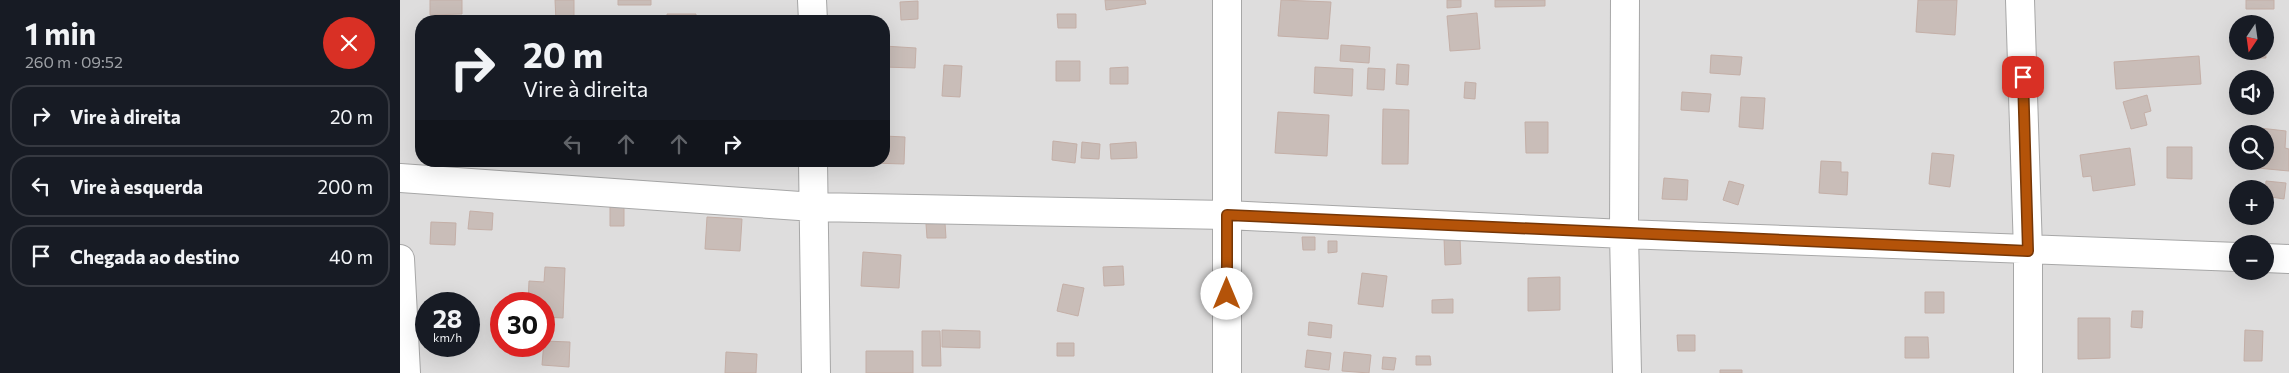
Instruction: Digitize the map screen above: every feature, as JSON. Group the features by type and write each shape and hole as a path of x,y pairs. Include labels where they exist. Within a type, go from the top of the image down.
{"street":[{"path":"812,0 812,15"},
{"path":"1227,0 1227,373"},
{"path":"1625,0 1624,234 1627,373"},
{"path":"2020,0 2028,251 2028,373"},
{"path":"813,167 816,373"},
{"path":"400,178 814,207 1227,215 2028,251 2229,257"},
{"path":"2274,258 2289,259"},
{"path":"400,260 406,373"}],"shaded area":[{"path":"400,0 2289,0 2289,373 400,373"}],"building":[{"path":"430,0 462,0 462,14 430,15"},
{"path":"555,0 574,0 574,15 556,15"},
{"path":"618,0 651,0 651,5 618,5"},
{"path":"1105,0 1145,0 1146,4 1106,10"},
{"path":"1281,0 1331,2 1328,39 1278,36"},
{"path":"1447,0 1461,0 1461,7 1447,8"},
{"path":"1495,0 1545,0 1545,6 1495,7"},
{"path":"1918,0 1957,0 1955,35 1916,32"},
{"path":"2246,0 2274,0 2274,9 2246,9"},
{"path":"918,1 918,19 901,20 900,2"},
{"path":"1477,13 1480,49 1450,51 1447,16"},
{"path":"667,14 696,14 696,15"},
{"path":"1057,14 1076,14 1076,28 1058,28"},
{"path":"1341,45 1370,47 1369,63 1340,61"},
{"path":"890,46 916,48 915,68 890,67"},
{"path":"1711,55 1742,57 1740,75 1710,73"},
{"path":"2199,56 2201,84 2116,89 2114,62"},
{"path":"1056,61 1080,61 1080,81 1056,81"},
{"path":"1397,64 1409,65 1408,85 1396,84"},
{"path":"944,65 962,66 960,97 942,96"},
{"path":"1128,67 1128,84 1110,84 1110,68"},
{"path":"1315,67 1353,69 1352,96 1314,93"},
{"path":"1368,68 1385,69 1384,90 1367,89"},
{"path":"1465,82 1476,83 1475,99 1464,98"},
{"path":"1682,92 1711,94 1709,112 1681,110"},
{"path":"2147,95 2151,111 2144,113 2147,125 2131,129 2123,102"},
{"path":"1741,97 1765,98 1763,129 1739,127"},
{"path":"1383,109 1409,110 1408,164 1382,164"},
{"path":"1278,112 1329,115 1327,156 1275,153"},
{"path":"1525,122 1548,122 1548,153 1526,153"},
{"path":"2274,130 2286,131 2285,148 2289,149 2289,171 2274,170"},
{"path":"890,136 905,137 904,164 890,164"},
{"path":"1053,141 1077,144 1075,163 1052,160"},
{"path":"1082,142 1100,144 1099,159 1081,158"},
{"path":"1136,142 1137,158 1111,159 1110,144"},
{"path":"2167,147 2192,147 2192,179 2167,178"},
{"path":"2130,148 2135,185 2093,191 2091,176 2083,177 2080,155"},
{"path":"1932,153 1954,155 1950,187 1929,184"},
{"path":"1821,161 1841,162 1841,172 1848,172 1847,195 1819,193"},
{"path":"1664,178 1688,180 1687,200 1662,199"},
{"path":"1729,181 1744,185 1738,205 1723,200"},
{"path":"2274,182 2286,183 2284,199 2274,197"},
{"path":"610,207 624,207 624,226 610,226"},
{"path":"470,211 493,213 492,230 468,229"},
{"path":"707,217 742,219 740,251 705,249"},
{"path":"431,222 456,223 455,245 430,244"},
{"path":"945,223 946,238 927,238 926,224"},
{"path":"1302,237 1315,237 1315,250 1303,250"},
{"path":"1460,237 1461,264 1445,265 1444,238"},
{"path":"1328,241 1337,241 1337,252 1328,253"},
{"path":"863,252 901,255 899,288 861,286"},
{"path":"1123,266 1124,285 1104,286 1103,267"},
{"path":"545,267 565,268 563,318 555,318 555,292 529,292 529,281 544,282"},
{"path":"1362,273 1387,276 1383,307 1358,304"},
{"path":"1560,277 1560,310 1528,311 1528,278"},
{"path":"1063,284 1084,288 1078,316 1057,311"},
{"path":"1925,292 1944,292 1944,313 1925,313"},
{"path":"1453,299 1453,313 1432,313 1432,300"},
{"path":"2132,311 2143,311 2142,328 2131,327"},
{"path":"2078,318 2110,318 2110,358 2078,359"},
{"path":"1309,322 1332,325 1331,338 1308,335"},
{"path":"942,330 980,331 980,348 942,347"},
{"path":"2245,330 2263,331 2262,361 2244,361"},
{"path":"922,331 940,331 941,366 922,366"},
{"path":"1677,335 1695,335 1695,351 1678,351"},
{"path":"1905,337 1928,337 1929,358 1905,358"},
{"path":"555,341 570,342 569,367 542,365 543,357 555,357"},
{"path":"1057,343 1074,343 1074,356 1057,356"},
{"path":"1307,350 1331,353 1329,370 1305,367"},
{"path":"866,351 913,351 913,373 866,373"},
{"path":"726,352 757,354 756,373 725,373"},
{"path":"1344,352 1371,355 1369,373 1342,371"},
{"path":"1416,356 1430,356 1431,365 1416,365"},
{"path":"1383,357 1396,358 1394,370 1382,369"},
{"path":"1720,370 1742,370 1742,373 1720,373"}],"route":[{"path":"1227,294 1227,215 2028,251 2023,77"}]}
